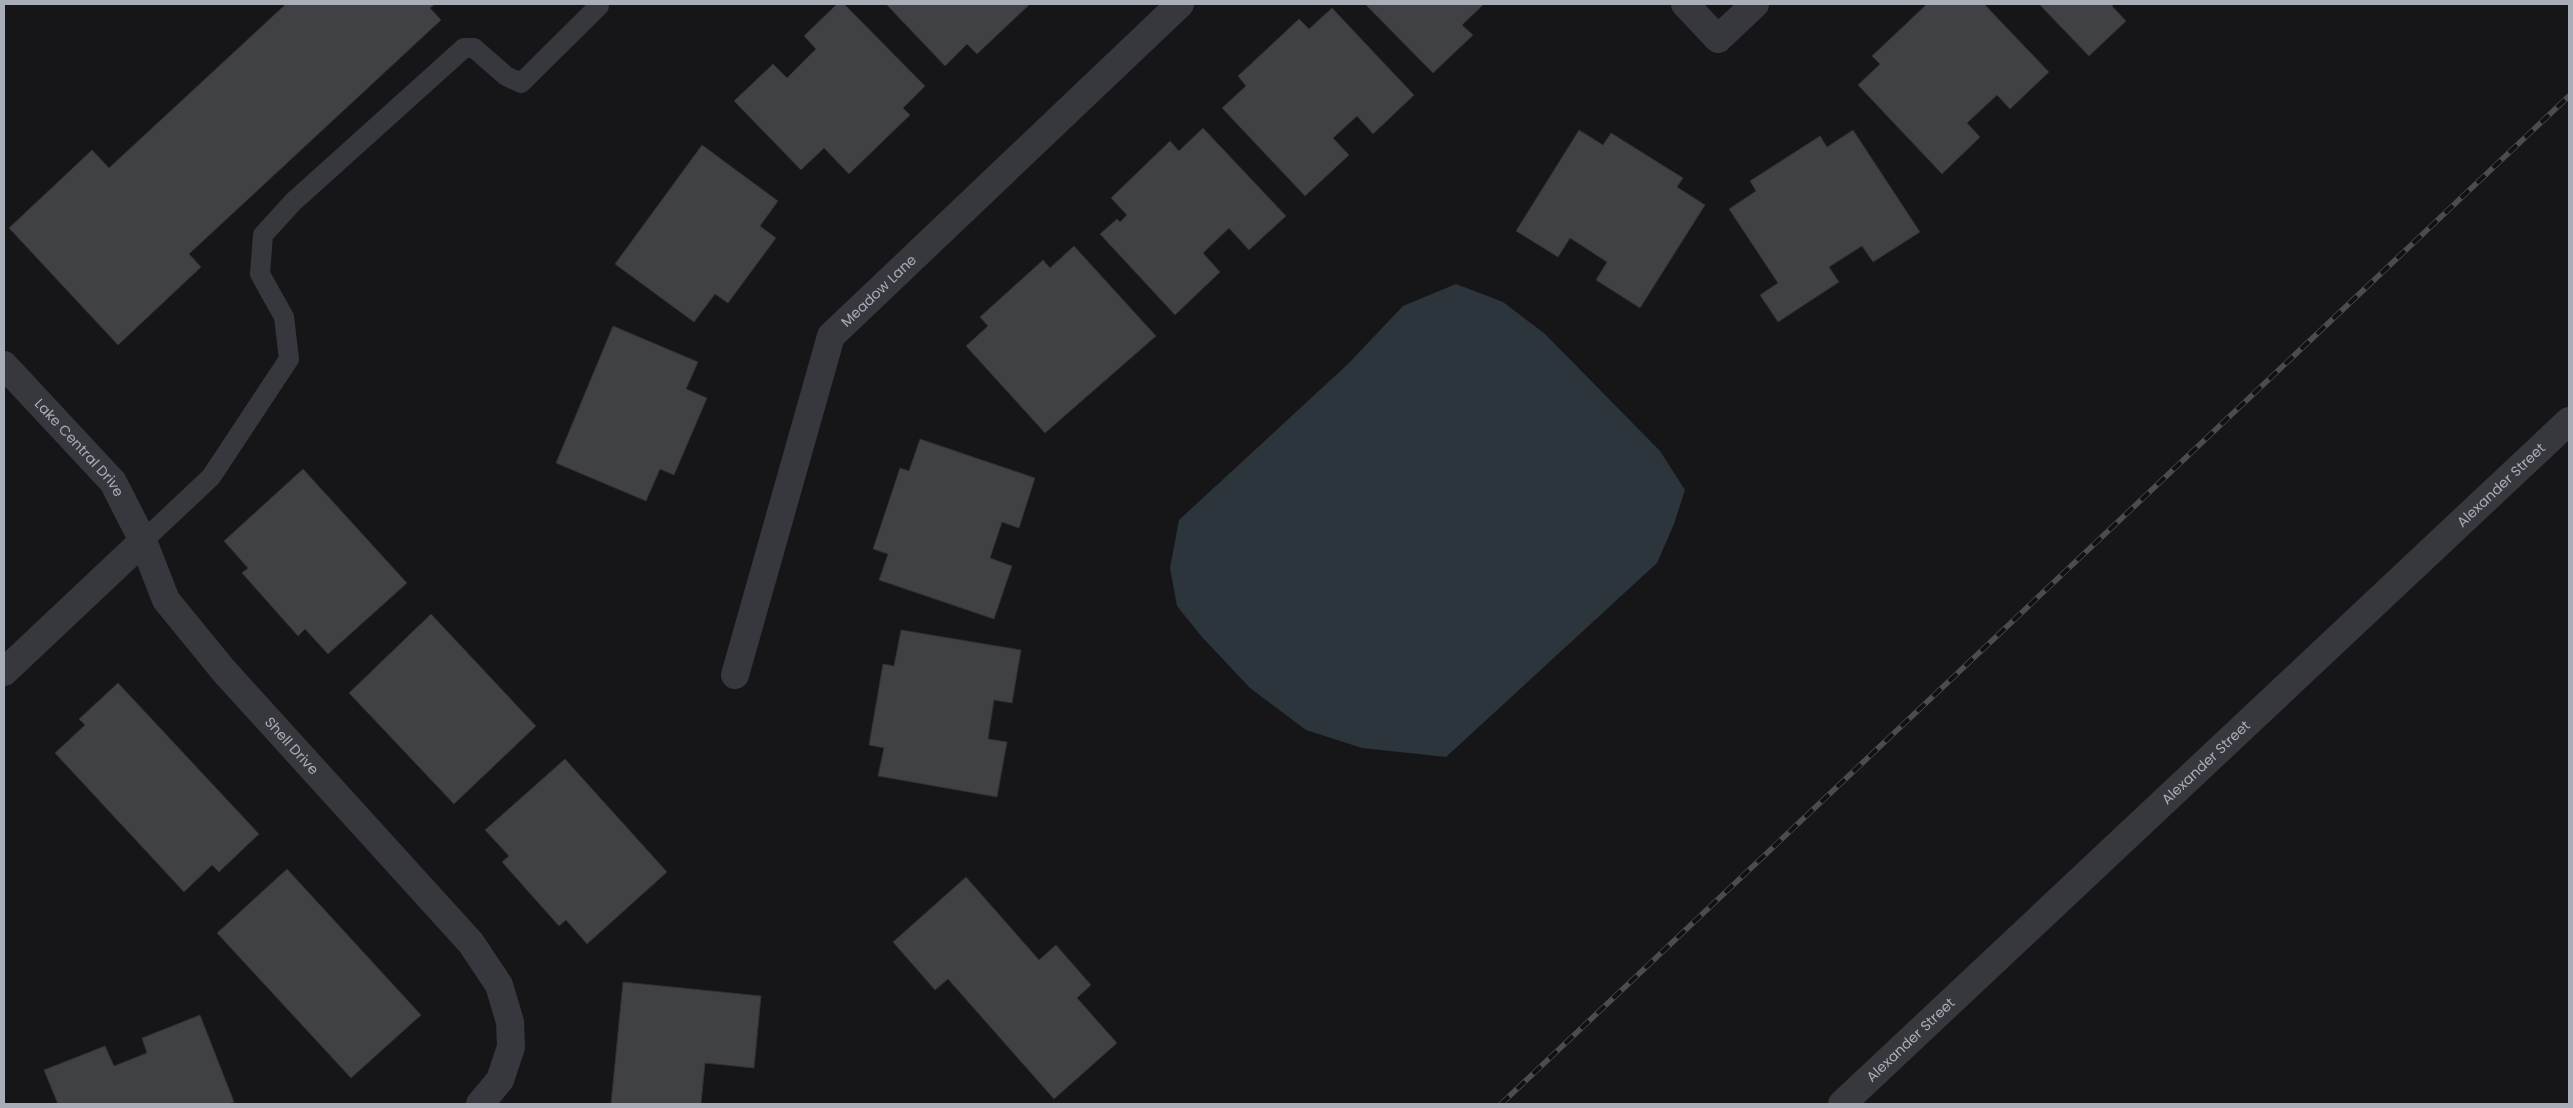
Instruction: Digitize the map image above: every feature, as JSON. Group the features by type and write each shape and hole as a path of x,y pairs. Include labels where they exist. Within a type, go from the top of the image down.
{"street":[{"name":"Meadow Lane","path":"735,675 832,336 1180,4"},
{"path":"1685,4 1718,39 1755,4"},
{"name":"Lake Central Drive","path":"4,365 113,482 142,541"},
{"name":"Alexander Street","path":"1842,1104 2569,421"},
{"path":"4,672 142,541"},
{"name":"Shell Drive","path":"142,541 166,600 224,671 471,943 499,986 510,1022 511,1047 500,1080 480,1104"}],"lane":[{"path":"142,541 211,477 289,359 284,318 260,274 263,235 293,202 464,48 474,48 506,76 521,83 599,6"}],"shaded area":[{"path":"1456,284 1503,302 1545,334 1660,451 1685,490 1674,524 1657,563 1446,757 1362,748 1306,730 1250,688 1202,637 1177,606 1170,568 1179,520 1348,364 1403,306"}],"building":[{"path":"286,4 435,4 430,8 441,20 189,254 201,267 118,345 9,228 92,150 109,168"},
{"path":"837,4 844,4 925,86 903,108 910,115 849,174 824,148 801,170 734,101 773,64 787,78 816,49 804,36"},
{"path":"886,4 1030,4 977,54 967,44 945,66"},
{"path":"1365,4 1484,4 1462,25 1473,35 1433,73"},
{"path":"1927,4 1984,4 2049,72 2010,109 1997,95 1967,123 1980,137 1942,174 1858,85 1880,64 1872,56"},
{"path":"2039,4 2114,4 2112,6 2126,21 2089,56"},
{"path":"1332,8 1414,95 1373,134 1357,116 1333,138 1349,155 1305,196 1222,108 1246,86 1238,76 1299,19 1309,29"},
{"path":"1203,128 1286,216 1249,250 1229,228 1203,253 1220,272 1175,315 1100,234 1117,219 1120,222 1127,215 1111,198 1170,141 1179,151"},
{"path":"1579,130 1603,145 1611,133 1683,178 1677,187 1705,205 1640,308 1596,280 1607,262 1570,238 1558,257 1516,231"},
{"path":"1853,130 1920,232 1873,262 1862,246 1829,267 1839,282 1778,322 1760,295 1778,283 1729,209 1756,191 1750,181 1820,136 1827,147"},
{"path":"702,145 778,201 760,226 776,238 728,303 715,294 694,322 615,264"},
{"path":"1074,246 1156,336 1045,433 966,346 988,326 980,317 1043,260 1050,268"},
{"path":"613,326 698,362 686,389 707,398 674,475 660,469 646,501 556,463"},
{"path":"920,439 1035,478 1019,528 1002,522 990,558 1012,566 994,619 879,580 888,554 873,549 900,468 909,471"},
{"path":"303,469 407,583 328,654 305,629 298,636 242,573 248,568 224,541"},
{"path":"431,614 536,726 454,804 349,693"},
{"path":"901,630 1021,650 1012,703 994,700 988,739 1007,742 997,797 878,776 884,748 869,745 883,664 894,666"},
{"path":"118,683 259,834 219,872 212,865 184,892 55,753 85,725 79,719"},
{"path":"565,759 667,872 587,944 566,920 559,926 502,862 509,856 485,830"},
{"path":"287,869 421,1015 351,1078 217,933"},
{"path":"966,877 1039,960 1056,945 1091,985 1077,998 1117,1043 1054,1099 948,979 935,990 893,942"},
{"path":"623,982 761,996 754,1068 705,1063 701,1104 611,1104"},
{"path":"200,1015 234,1102 227,1104 58,1104 44,1070 105,1046 114,1066 147,1053 142,1038"}],"railway":[{"path":"1501,1104 2569,96"}]}
